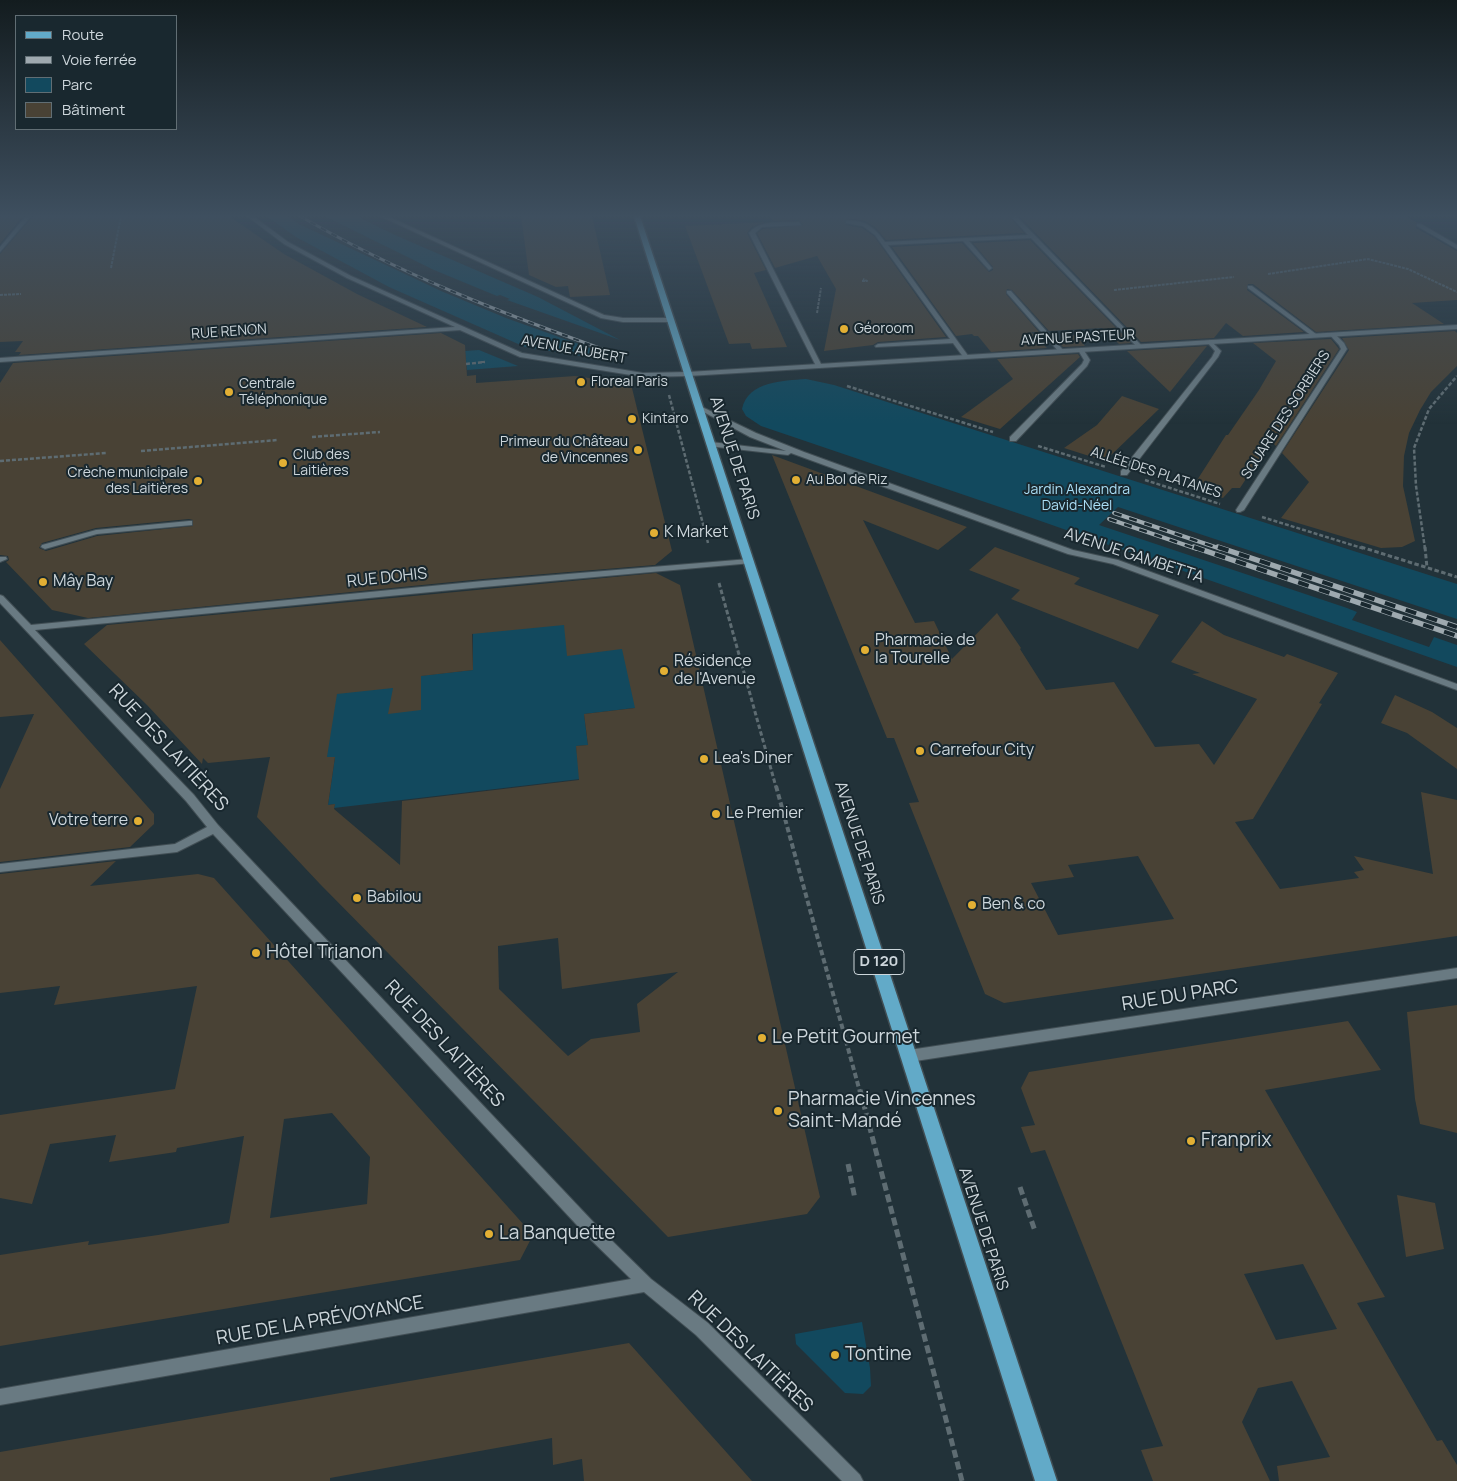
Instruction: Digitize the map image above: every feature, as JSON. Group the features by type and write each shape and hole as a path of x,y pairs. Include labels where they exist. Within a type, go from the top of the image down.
{"main road":[{"name":"AVENUE DE PARIS","path":"660,285 1046,1481"}],"street":[{"name":"AVENUE AUBERT","path":"364,285 520,355 643,375 700,374"},
{"path":"533,285 602,317 623,320 671,320"},
{"path":"778,285 819,366"},
{"path":"914,285 966,356"},
{"path":"1080,285 1140,346"},
{"path":"1250,286 1314,336"},
{"path":"1010,292 1061,351"},
{"name":"AVENUE PASTEUR","path":"700,374 1457,327"},
{"name":"RUE RENON","path":"0,360 459,328"},
{"name":"SQUARE DES SORBIERS","path":"1240,510 1344,349 1342,344 1332,334"},
{"path":"878,346 955,342"},
{"path":"1124,473 1215,357 1218,351 1210,342"},
{"path":"1013,438 1085,365 1087,360 1082,350"},
{"name":"AVENUE GAMBETTA","path":"700,408 753,435 801,454 1062,548 1115,562 1457,687"},
{"name":"AVENUE GAMBETTA","path":"711,444 801,454"},
{"path":"45,547 96,532 189,523"},
{"name":"RUE DOHIS","path":"28,628 749,561"},
{"name":"RUE DES LAITIÈRES","path":"0,598 190,798 214,828 593,1232 646,1284 702,1329 854,1481"},
{"path":"0,868 177,848 214,828"},
{"name":"RUE DU PARC","path":"909,1056 1457,973"},
{"name":"RUE DE LA PRÉVOYANCE","path":"0,1396 589,1296 646,1284"}],"path":[{"path":"1088,293 1150,285"},
{"path":"1442,285 1457,292"},
{"path":"0,295 21,294"},
{"path":"663,375 822,946 873,1143 910,1272 962,1481"},
{"path":"1427,568 1424,532 1416,486 1414,448 1429,409 1457,376"},
{"name":"ALLÉE DES PLATANES","path":"849,387 1457,577"},
{"path":"312,437 380,432"},
{"path":"141,451 278,440"},
{"path":"0,461 106,453"},
{"path":"848,1164 855,1199"},
{"path":"1020,1187 1035,1231"}],"green space":[{"path":"385,285 429,285 506,318 615,357 606,360 525,347"},
{"path":"471,285 511,285 538,297 620,340 507,300 510,299 500,295 497,296"},
{"path":"479,350 518,366 467,370 465,351"},
{"name":"Jardin Alexandra David-Néel","path":"806,379 834,385 1457,584 1457,619 1118,507 1099,525 1347,608 1357,612 1352,620 1429,647 1434,637 1457,645 1457,667 1032,518 761,426 746,416 742,409 751,393 759,388 777,382"},
{"path":"566,622 631,648 642,707 584,714 588,745 576,746 580,779 334,808 335,804 328,805 335,757 327,757 282,691 473,670 473,631"},
{"path":"862,1322 870,1368 871,1386 863,1394 845,1393 796,1344 795,1334"}],"building":[{"path":"0,285 341,285 427,327 19,355 21,352 15,352 23,341 0,342"},
{"path":"552,285 608,285 610,295 570,297 568,286 556,287"},
{"path":"707,285 759,285 787,347 752,349 750,343 729,344"},
{"path":"834,285 909,285 946,337 878,342 873,345 824,351 836,289"},
{"path":"919,285 1074,285 1131,343 1119,344 1102,328 1049,331 1012,290 1007,289 1006,294 1039,332 1031,332 1047,348 991,352 978,336 972,334 956,336"},
{"path":"1086,285 1248,285 1247,290 1304,332 1243,336 1226,323 1214,338 1141,342"},
{"path":"1254,285 1457,285 1457,300 1412,303 1444,324 1316,332"},
{"path":"1455,331 1457,333 1457,366 1431,392 1420,410 1409,433 1404,456 1403,486 1415,541 1402,547 1381,548 1281,518 1309,482 1282,453 1349,350 1342,338"},
{"path":"441,333 465,345 467,376 476,375 476,383 575,376 631,384 672,551 655,565 483,579 88,618 52,610 6,562 9,560 8,556 0,555 0,383 13,363","holes":["193,520 193,526 97,536 46,551 39,548 42,543 96,528"]},
{"path":"1075,334 1085,346 1063,347 1061,345"},
{"path":"1331,339 1339,349 1276,446 1271,441 1240,488 1232,488 1223,498 1192,488 1226,435 1228,435 1259,390 1276,361 1253,343"},
{"path":"1207,346 1170,392 1127,351"},
{"path":"1078,354 1080,357 1000,429 961,417 1013,379 997,359"},
{"path":"1122,396 1159,409 1105,461 1064,448 1097,425"},
{"path":"772,455 967,527 938,550 863,520 915,623 934,621 952,659 997,613 1046,690 1114,682 1155,747 1199,744 1214,765 1257,699 1192,674 1200,673 1171,662 1202,621 1224,635 1284,657 1287,654 1338,673 1319,703 1322,704 1253,819 1235,822 1280,889 1359,878 1354,872 1364,870 1354,856 1433,874 1421,792 1457,800 1457,936 1004,1003 985,994 909,803 919,802 894,738 887,738","holes":["1138,856 1174,919 1058,935 1031,883 1074,877 1068,865"]},
{"path":"995,547 1080,578 1074,584 1159,615 1138,649 1011,599 1020,590 969,570"},
{"path":"656,573 680,585 820,1197 807,1214 668,1237 320,884 257,817 270,757 208,763 203,758 202,764 147,705 84,644 107,625","holes":["564,625 567,656 622,649 635,708 584,714 588,745 576,746 579,780 402,801 400,865 334,809 335,804 328,805 335,757 327,757 337,694 393,688 388,714 421,710 421,676 473,670 472,634","558,938 562,989 678,972 637,1004 640,1032 591,1039 568,1056 499,989 498,946"]},
{"path":"0,640 154,814 154,824 130,847 0,862 0,789 34,714 0,717"},
{"path":"1395,695 1432,712 1457,728 1457,769 1407,733 1381,723"},
{"path":"116,861 90,886 198,874 214,878 533,1235 520,1260 0,1346 0,1255 89,1241 88,1245 229,1223 244,1136 177,1148 176,1152 109,1162 116,1135 50,1144 32,1204 0,1198 0,1115 175,1089 197,986 54,1005 60,986 0,993 0,874","holes":["332,1113 370,1157 367,1204 270,1218 284,1119"]},
{"path":"1457,1005 1457,1133 1420,1124 1415,1099 1407,1012"},
{"path":"1348,1021 1381,1070 1265,1090 1385,1297 1357,1303 1437,1441 1442,1440 1457,1465 1457,1481 1279,1481 1277,1466 1330,1457 1292,1381 1258,1388 1242,1422 1270,1481 1153,1481 1141,1450 1163,1446 1045,1150 1031,1153 1021,1127 1035,1125 1021,1088 1029,1072","holes":["1303,1264 1337,1329 1276,1340 1244,1274"]},
{"path":"1397,1195 1435,1203 1444,1249 1406,1257"},
{"path":"629,1343 752,1481 584,1481 582,1459 553,1465 552,1438 330,1478 330,1481 0,1481 0,1452"}],"railway":[{"path":"437,285 619,355"},
{"path":"1114,513 1221,549"},
{"path":"1109,519 1197,549"},
{"path":"1194,547 1457,636"},
{"path":"1218,547 1457,627"}],"place":[{"name":"Géoroom","path":"844,329"},
{"name":"Floreal Paris","path":"581,382"},
{"name":"Centrale Téléphonique","path":"229,392"},
{"name":"Kintaro","path":"632,419"},
{"name":"Primeur du Château de Vincennes","path":"638,450"},
{"name":"Club des Laitières","path":"283,463"},
{"name":"Au Bol de Riz","path":"796,480"},
{"name":"Crèche municipale des Laitières","path":"198,481"},
{"name":"K Market","path":"654,533"},
{"name":"Mây Bay","path":"43,582"},
{"name":"Pharmacie de la Tourelle","path":"865,650"},
{"name":"Résidence de l'Avenue","path":"664,671"},
{"name":"Carrefour City","path":"920,751"},
{"name":"Lea's Diner","path":"704,759"},
{"name":"Le Premier","path":"716,814"},
{"name":"Votre terre","path":"138,821"},
{"name":"Babilou","path":"357,898"},
{"name":"Ben & co","path":"972,905"},
{"name":"Hôtel Trianon","path":"256,953"},
{"name":"Le Petit Gourmet","path":"762,1038"},
{"name":"Pharmacie Vincennes Saint-Mandé","path":"778,1111"},
{"name":"Franprix","path":"1191,1141"},
{"name":"La Banquette","path":"489,1234"},
{"name":"Tontine","path":"835,1355"}]}
